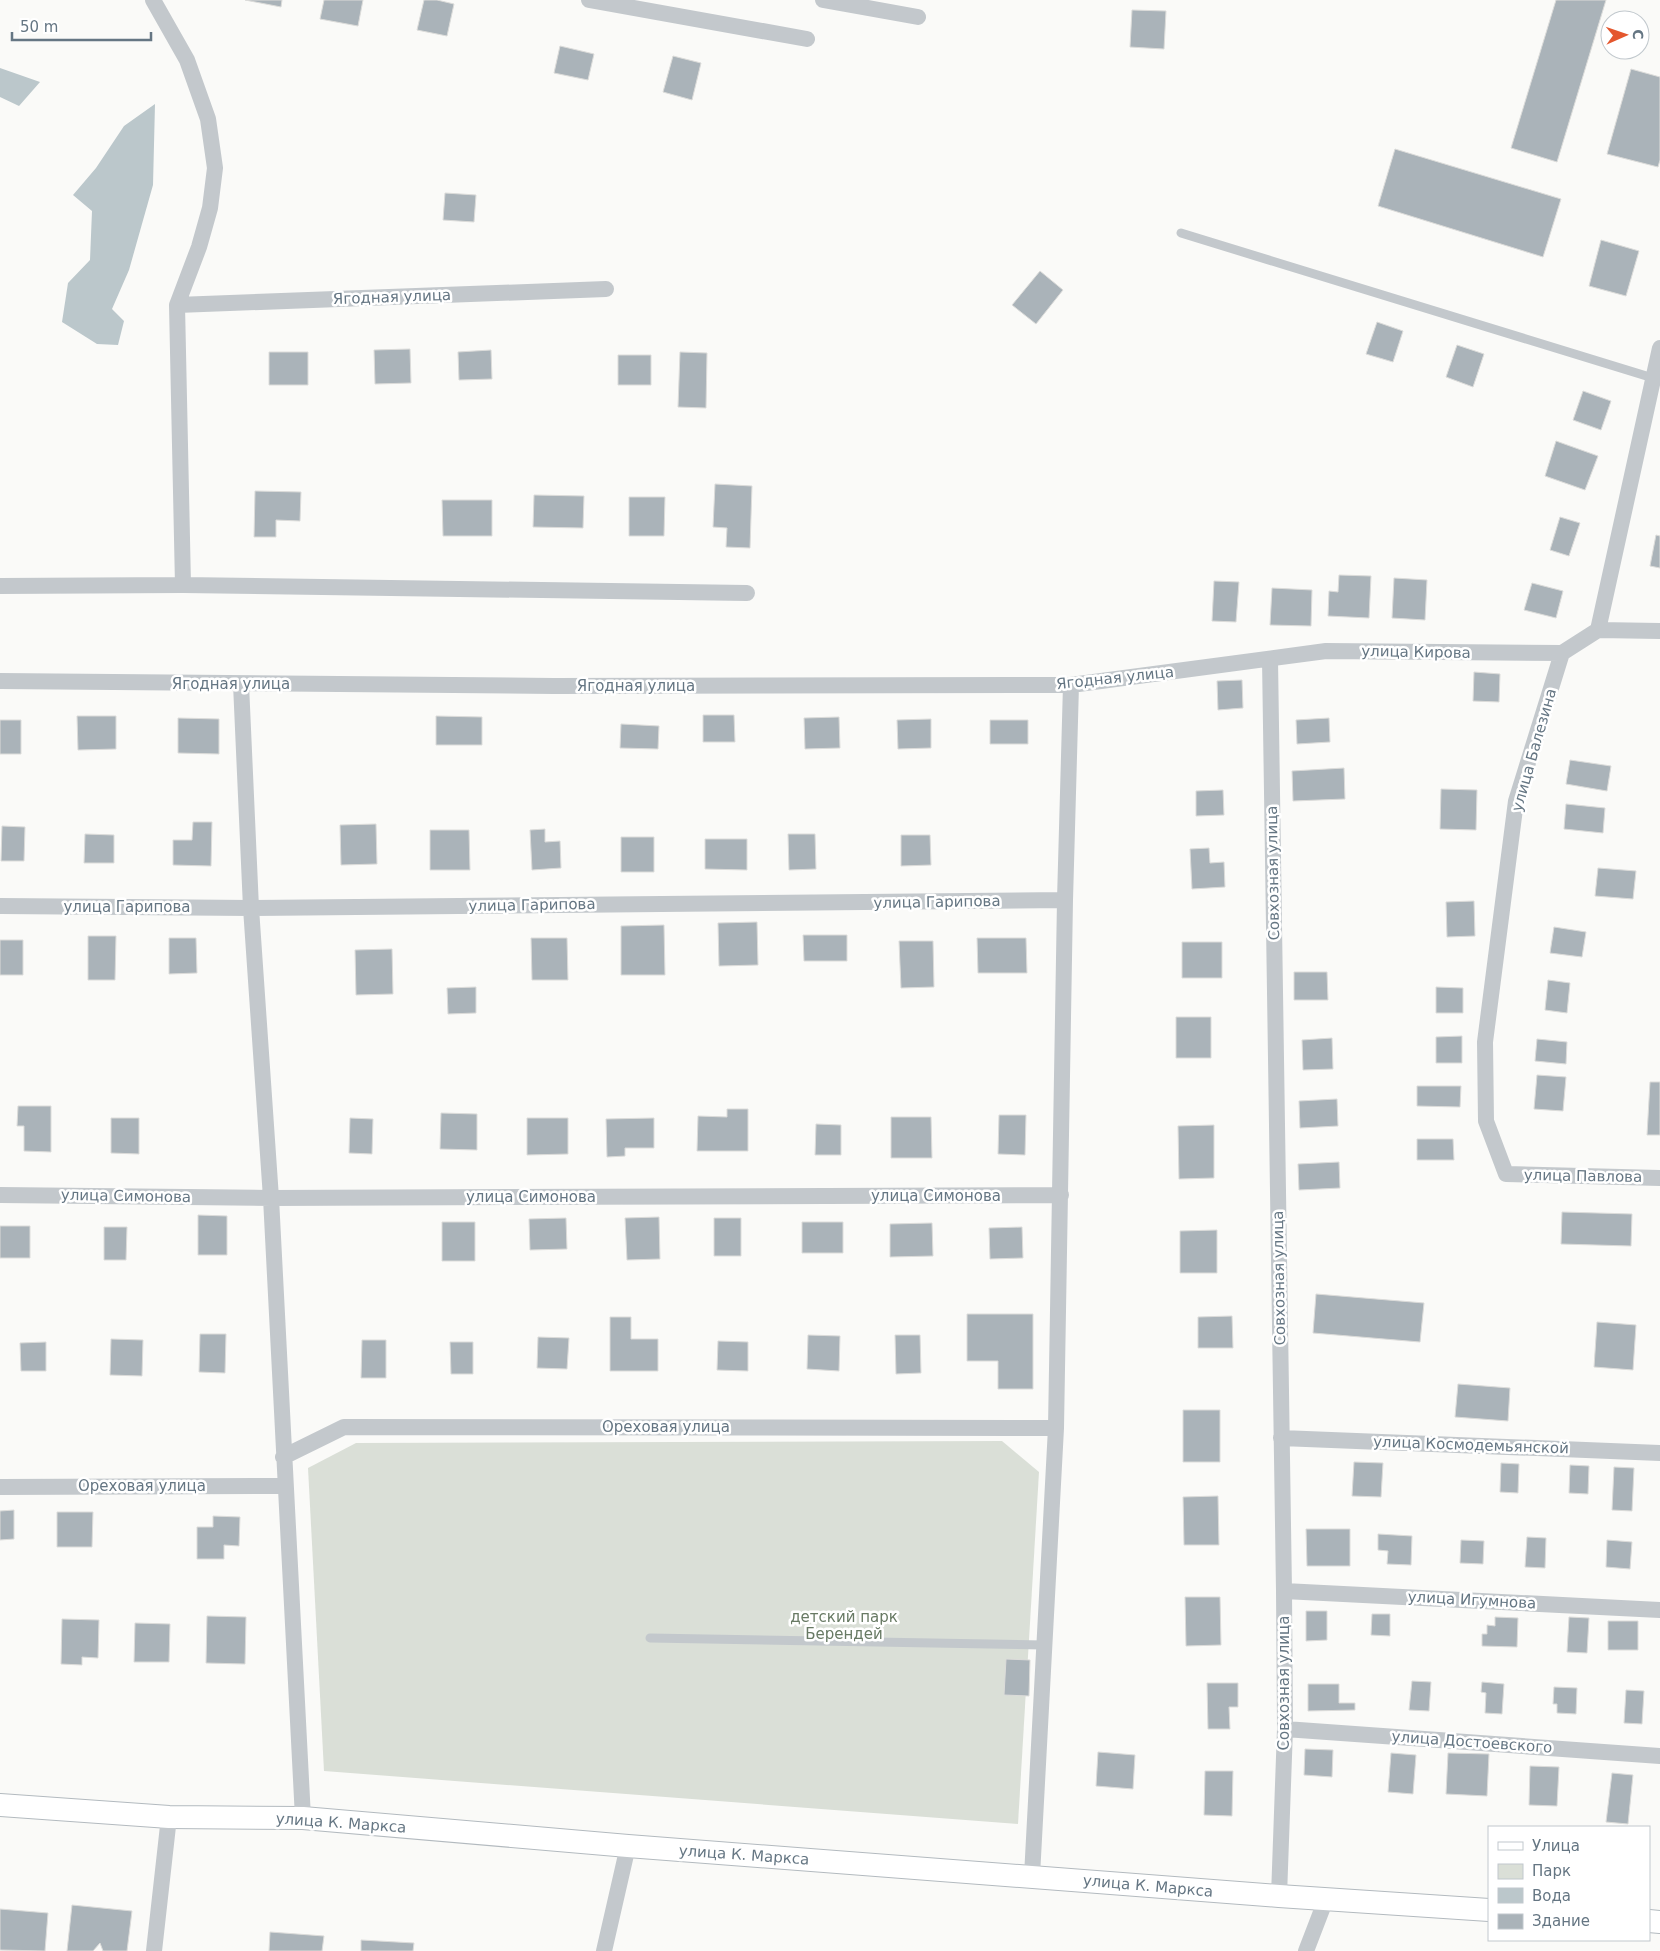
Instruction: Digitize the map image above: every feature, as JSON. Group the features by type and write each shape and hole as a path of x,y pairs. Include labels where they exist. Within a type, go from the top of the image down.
{"main road":[{"name":"улица К. Маркса","path":"0,1805 169,1817 303,1818 628,1846 1279,1896 1488,1910"}],"street":[{"path":"154,0 187,60 208,119 215,168 210,208 199,247 177,305 183,585"},
{"path":"589,0 807,39"},
{"path":"823,0 918,17"},
{"name":"Ягодная улица","path":"177,305 606,290"},
{"path":"1598,630 1660,348"},
{"path":"0,586 183,585 747,593"},
{"path":"1562,653 1598,630 1660,631"},
{"name":"улица Кирова","path":"1270,659 1326,651 1562,653"},
{"name":"улица Балезина","path":"1506,1174 1486,1121 1485,1042 1516,801 1562,653"},
{"name":"Ягодная улица","path":"0,682 554,686 1071,685 1270,659"},
{"name":"Совхозная улица","path":"1270,659 1285,1728 1279,1896"},
{"path":"241,684 251,908 270,1198 303,1818"},
{"path":"1032,1876 1056,1428 1065,900 1071,685"},
{"name":"улица Гарипова","path":"0,906 251,908 1065,900"},
{"name":"улица Павлова","path":"1506,1174 1660,1178"},
{"name":"улица Симонова","path":"0,1195 270,1198 1061,1195"},
{"name":"Ореховая улица","path":"283,1457 344,1427 1056,1428"},
{"name":"улица Космодемьянской","path":"1281,1438 1660,1453"},
{"name":"Ореховая улица","path":"0,1487 285,1486"},
{"name":"улица Игумнова","path":"1284,1591 1660,1610"},
{"name":"улица Достоевского","path":"1285,1728 1660,1756"},
{"path":"154,1951 169,1817"},
{"path":"604,1951 628,1846"},
{"path":"1306,1951 1326,1899"}],"lane":[{"path":"1181,233 1653,378"},
{"path":"650,1638 1044,1645"}],"green space":[{"name":"детский парк Берендей","path":"1002,1441 1039,1472 1018,1824 324,1771 308,1468 356,1443"}],"water":[{"path":"0,68 40,82 19,106 0,97"},
{"path":"155,104 153,185 129,270 112,309 124,321 118,345 97,344 62,322 68,283 90,260 92,211 73,195 96,168 124,126"}],"building":[{"path":"245,0 282,0 281,7"},
{"path":"324,0 363,0 358,26 320,19"},
{"path":"424,0 437,0 454,4 447,36 417,30"},
{"path":"1556,0 1606,0 1603,10 1600,10 1600,20 1557,162 1511,148"},
{"path":"1132,10 1166,11 1164,49 1130,47"},
{"path":"560,46 594,54 588,80 554,73"},
{"path":"673,56 701,63 692,100 663,92"},
{"path":"1631,69 1660,77 1660,160 1658,167 1607,154"},
{"path":"1395,149 1561,199 1543,257 1378,206"},
{"path":"445,193 476,195 474,222 443,220"},
{"path":"1601,240 1639,251 1626,296 1589,286"},
{"path":"1040,271 1063,290 1036,324 1012,305"},
{"path":"1377,322 1403,331 1393,362 1366,354"},
{"path":"1457,345 1484,354 1473,387 1446,377"},
{"path":"410,349 411,383 375,384 374,350"},
{"path":"491,350 492,379 459,380 458,352"},
{"path":"269,352 308,352 308,385 269,385"},
{"path":"680,352 707,353 706,408 678,407"},
{"path":"618,355 651,355 651,385 618,385"},
{"path":"1583,391 1611,401 1601,430 1573,420"},
{"path":"1556,441 1598,456 1585,490 1545,476"},
{"path":"715,484 752,486 750,548 726,547 727,528 713,527"},
{"path":"255,491 301,492 300,521 276,520 276,537 254,537"},
{"path":"534,495 584,496 583,528 533,527"},
{"path":"629,497 665,497 664,536 629,536"},
{"path":"442,500 492,500 492,536 443,536"},
{"path":"1560,517 1580,523 1569,556 1550,550"},
{"path":"1656,535 1660,536 1660,568 1650,566"},
{"path":"1339,575 1371,576 1369,618 1328,616 1329,591 1338,592"},
{"path":"1394,578 1427,580 1425,620 1392,618"},
{"path":"1214,581 1239,582 1236,622 1212,621"},
{"path":"1532,583 1563,591 1556,618 1524,610"},
{"path":"1272,588 1312,590 1311,626 1270,625"},
{"path":"1474,672 1500,674 1499,702 1473,701"},
{"path":"1242,680 1243,708 1218,710 1217,681"},
{"path":"703,715 734,715 735,742 703,742"},
{"path":"77,716 116,716 116,749 78,750"},
{"path":"436,716 482,717 482,745 436,745"},
{"path":"839,717 840,748 805,749 804,718"},
{"path":"178,718 219,719 219,754 178,753"},
{"path":"1329,718 1330,742 1297,744 1296,720"},
{"path":"931,719 931,748 898,749 897,720"},
{"path":"0,720 21,720 21,754 0,754"},
{"path":"990,720 1028,720 1028,744 990,744"},
{"path":"621,724 659,726 658,749 620,748"},
{"path":"1570,760 1611,766 1607,791 1566,784"},
{"path":"1344,768 1345,799 1293,801 1292,771"},
{"path":"1441,789 1477,790 1476,830 1440,829"},
{"path":"1223,790 1224,815 1196,816 1196,791"},
{"path":"1566,804 1605,808 1603,833 1564,829"},
{"path":"193,822 212,822 211,866 173,865 173,840 192,840"},
{"path":"376,824 377,864 341,865 340,825"},
{"path":"2,826 25,827 24,861 1,861"},
{"path":"545,829 545,842 560,841 561,868 532,870 530,830"},
{"path":"430,830 469,830 470,870 430,870"},
{"path":"85,834 114,835 114,863 84,863"},
{"path":"788,834 815,834 816,869 789,870"},
{"path":"901,835 930,835 931,865 901,866"},
{"path":"621,837 654,837 654,872 621,872"},
{"path":"705,839 747,839 747,870 705,869"},
{"path":"1209,848 1210,863 1224,862 1225,887 1192,889 1190,849"},
{"path":"1598,868 1636,871 1633,899 1595,896"},
{"path":"1474,901 1475,936 1447,937 1446,902"},
{"path":"757,922 758,965 719,966 718,923"},
{"path":"664,925 665,975 621,975 621,926"},
{"path":"1554,927 1586,932 1582,957 1550,953"},
{"path":"803,935 847,935 847,961 804,961"},
{"path":"88,936 116,936 115,980 88,980"},
{"path":"169,938 196,938 197,973 169,974"},
{"path":"531,938 567,938 568,980 532,980"},
{"path":"977,938 1026,938 1027,973 978,973"},
{"path":"0,940 23,940 23,975 0,975"},
{"path":"899,941 933,941 934,987 901,988"},
{"path":"1182,942 1222,942 1222,978 1182,978"},
{"path":"392,949 393,994 356,995 355,950"},
{"path":"1294,972 1327,972 1328,1000 1294,1000"},
{"path":"1548,980 1570,983 1567,1013 1545,1010"},
{"path":"476,987 476,1013 448,1014 447,988"},
{"path":"1436,987 1463,988 1463,1013 1436,1013"},
{"path":"1176,1017 1211,1017 1211,1058 1176,1058"},
{"path":"1462,1036 1462,1063 1436,1063 1436,1037"},
{"path":"1332,1038 1333,1069 1303,1070 1302,1040"},
{"path":"1537,1039 1567,1042 1566,1064 1535,1061"},
{"path":"1537,1075 1566,1077 1563,1111 1534,1109"},
{"path":"1650,1082 1660,1082 1660,1135 1647,1135"},
{"path":"1417,1086 1461,1086 1460,1107 1417,1106"},
{"path":"1337,1099 1338,1126 1300,1128 1299,1101"},
{"path":"18,1106 51,1106 51,1152 24,1151 24,1126 17,1126"},
{"path":"727,1109 748,1109 748,1151 697,1151 698,1116 727,1117"},
{"path":"441,1113 477,1114 477,1150 440,1149"},
{"path":"999,1115 1026,1115 1025,1155 998,1154"},
{"path":"891,1117 931,1117 932,1158 891,1158"},
{"path":"111,1118 139,1118 139,1154 111,1153"},
{"path":"350,1118 373,1119 372,1154 349,1153"},
{"path":"527,1118 568,1118 568,1154 527,1155"},
{"path":"654,1118 654,1148 625,1148 625,1156 607,1157 606,1119"},
{"path":"816,1124 841,1125 841,1155 815,1155"},
{"path":"1214,1125 1214,1178 1179,1179 1178,1126"},
{"path":"1417,1139 1453,1139 1454,1160 1417,1160"},
{"path":"1339,1162 1340,1188 1299,1190 1298,1164"},
{"path":"1562,1212 1632,1214 1631,1246 1561,1244"},
{"path":"198,1215 227,1216 227,1255 198,1255"},
{"path":"659,1217 660,1259 627,1260 625,1218"},
{"path":"566,1218 567,1249 530,1250 529,1219"},
{"path":"714,1218 741,1218 741,1256 714,1256"},
{"path":"442,1222 475,1222 475,1261 442,1261"},
{"path":"802,1222 843,1222 843,1253 802,1253"},
{"path":"932,1223 933,1256 890,1257 890,1224"},
{"path":"0,1226 30,1226 30,1258 0,1258"},
{"path":"104,1227 127,1227 126,1260 104,1260"},
{"path":"1022,1227 1023,1258 990,1259 989,1228"},
{"path":"1217,1230 1217,1273 1180,1273 1180,1231"},
{"path":"1316,1294 1424,1303 1420,1342 1313,1333"},
{"path":"967,1314 1033,1314 1033,1389 998,1389 998,1361 967,1361"},
{"path":"1232,1316 1233,1348 1198,1348 1198,1317"},
{"path":"610,1317 631,1317 631,1339 658,1339 658,1371 610,1371"},
{"path":"1597,1322 1636,1325 1633,1370 1594,1367"},
{"path":"200,1334 226,1334 225,1373 199,1372"},
{"path":"808,1335 840,1336 839,1371 807,1369"},
{"path":"895,1335 920,1335 921,1373 896,1374"},
{"path":"538,1337 569,1338 567,1369 537,1368"},
{"path":"111,1339 143,1340 142,1376 110,1375"},
{"path":"362,1340 386,1340 386,1378 361,1378"},
{"path":"718,1341 748,1342 748,1371 717,1370"},
{"path":"46,1342 46,1371 21,1371 20,1343"},
{"path":"450,1342 473,1342 473,1374 451,1374"},
{"path":"1458,1384 1510,1388 1508,1421 1455,1417"},
{"path":"1183,1410 1220,1410 1220,1462 1183,1462"},
{"path":"1354,1462 1383,1463 1381,1497 1352,1496"},
{"path":"1501,1463 1519,1464 1518,1493 1500,1492"},
{"path":"1570,1465 1589,1466 1588,1494 1569,1493"},
{"path":"1614,1467 1634,1468 1632,1511 1612,1510"},
{"path":"1218,1496 1219,1545 1184,1545 1183,1497"},
{"path":"14,1510 14,1539 0,1540 0,1511"},
{"path":"57,1512 93,1512 92,1547 57,1547"},
{"path":"213,1516 240,1517 239,1546 224,1545 224,1559 197,1559 197,1527 213,1527"},
{"path":"1306,1529 1350,1529 1350,1566 1307,1566"},
{"path":"1378,1534 1412,1536 1411,1565 1387,1564 1388,1551 1378,1550"},
{"path":"1527,1537 1546,1538 1545,1568 1525,1567"},
{"path":"1461,1540 1484,1541 1483,1564 1460,1563"},
{"path":"1607,1540 1632,1542 1630,1569 1606,1567"},
{"path":"1185,1597 1220,1597 1221,1645 1186,1646"},
{"path":"1306,1611 1327,1611 1327,1640 1306,1641"},
{"path":"1372,1614 1390,1614 1390,1636 1371,1635"},
{"path":"207,1616 246,1617 245,1664 206,1663"},
{"path":"1495,1617 1518,1618 1517,1647 1482,1646 1482,1634 1487,1634 1487,1625 1495,1626"},
{"path":"1569,1617 1589,1618 1587,1653 1567,1652"},
{"path":"62,1619 99,1620 98,1658 82,1657 82,1665 61,1664"},
{"path":"1608,1621 1638,1621 1638,1650 1608,1650"},
{"path":"135,1623 170,1624 169,1662 134,1662"},
{"path":"1006,1659 1030,1660 1029,1696 1004,1695"},
{"path":"1412,1681 1431,1682 1429,1711 1409,1710"},
{"path":"1482,1682 1504,1684 1502,1714 1485,1713 1486,1693 1481,1692"},
{"path":"1207,1683 1238,1683 1238,1707 1229,1707 1230,1729 1208,1729"},
{"path":"1308,1684 1339,1684 1339,1703 1355,1703 1355,1710 1308,1711"},
{"path":"1554,1687 1577,1688 1576,1714 1557,1713 1557,1704 1553,1704"},
{"path":"1626,1690 1644,1691 1642,1724 1624,1723"},
{"path":"1305,1749 1333,1750 1332,1777 1304,1775"},
{"path":"1098,1752 1135,1755 1133,1789 1096,1786"},
{"path":"1391,1753 1416,1755 1413,1794 1388,1792"},
{"path":"1448,1753 1489,1754 1487,1796 1446,1794"},
{"path":"1530,1766 1559,1767 1557,1806 1529,1805"},
{"path":"1205,1771 1233,1771 1232,1816 1204,1815"},
{"path":"1612,1773 1633,1775 1628,1824 1606,1822"},
{"path":"72,1905 132,1911 127,1951 103,1951 100,1943 93,1951 67,1951"},
{"path":"0,1909 48,1913 45,1951 0,1950"},
{"path":"270,1932 324,1936 322,1951 269,1951"},
{"path":"361,1940 414,1943 413,1951 361,1951"}]}
